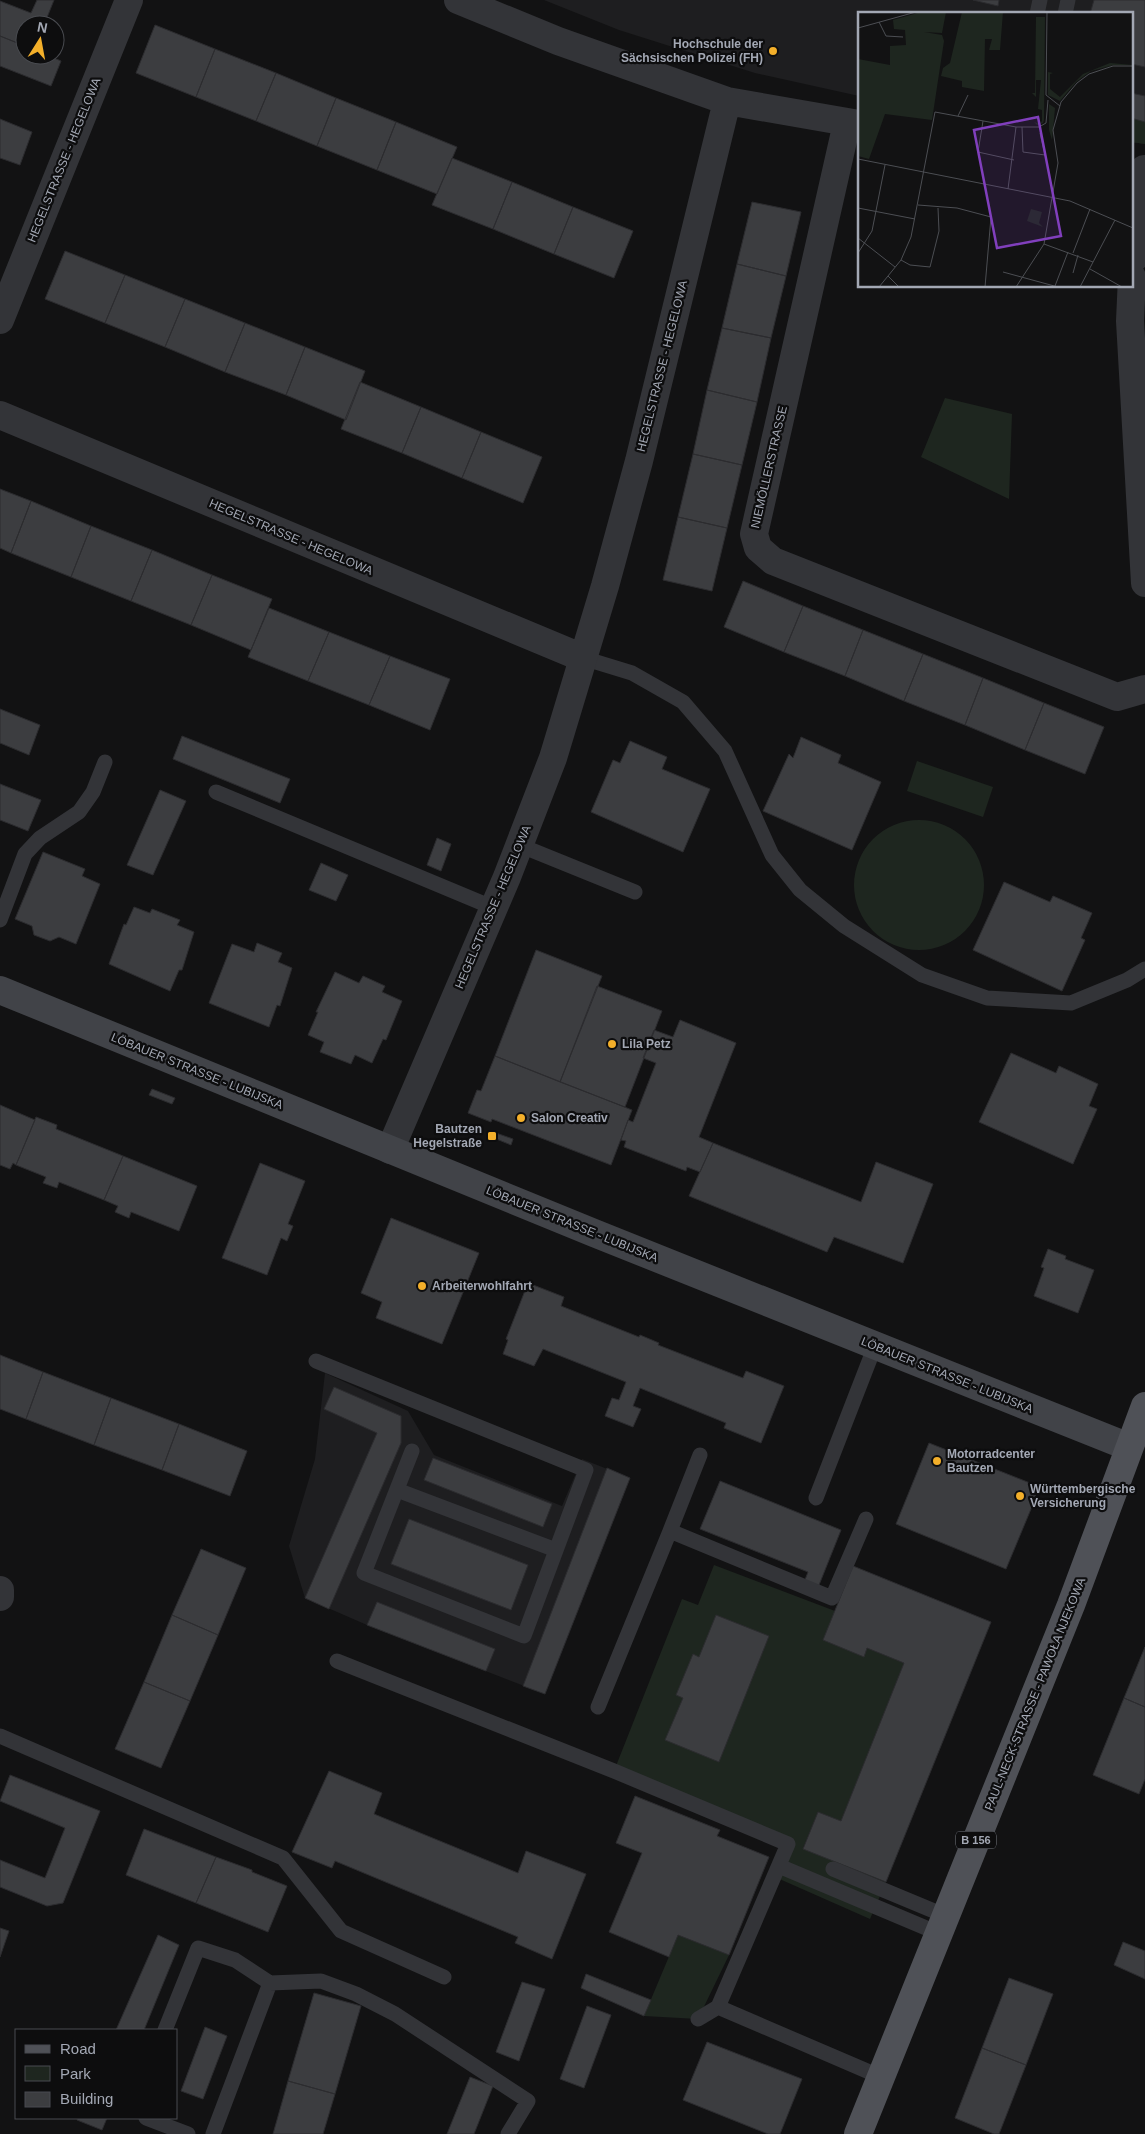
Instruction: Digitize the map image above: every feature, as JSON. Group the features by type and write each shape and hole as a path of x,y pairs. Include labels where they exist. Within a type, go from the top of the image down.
{"main road":[{"name":"LÖBAUER STRASSE - LUBIJSKA","path":"0,990 390,1150 1137,1450"},
{"name":"B 156","path":"1137,1450 1145,1406"},
{"name":"PAUL-NECK-STRASSE - PAWOŁA NJEKOWA","path":"858,2134 1071,1605 1137,1450"}],"street":[{"name":"HEGELSTRASSE - HEGELOWA","path":"0,320 129,0"},
{"path":"458,0 558,40 727,101 853,124"},
{"name":"HEGELSTRASSE - HEGELOWA","path":"390,1150 494,908 553,758 639,461 727,101"},
{"name":"NIEMÖLLERSTRASSE","path":"853,124 754,534 758,548 773,561 1117,697 1145,689"},
{"path":"1132,286 1140,168"},
{"path":"1132,288 1130,322 1145,583"},
{"name":"HEGELSTRASSE - HEGELOWA","path":"0,414 8,420 583,658"},
{"path":"0,1590 0,1597"}],"lane":[{"path":"583,658 632,673 683,702 725,751 772,855 800,890 844,926 922,974 987,998 1071,1004 1127,980 1145,969"},
{"path":"0,920 25,854 40,838 79,812 93,792 105,762"},
{"path":"216,792 494,908"},
{"path":"519,845 635,892"},
{"path":"816,1498 875,1346"},
{"path":"316,1361 586,1470 524,1636 364,1573 412,1451"},
{"path":"598,1707 700,1455"},
{"path":"397,1490 556,1550"},
{"path":"670,1531 832,1598 866,1519"},
{"path":"337,1661 614,1771 788,1844 759,1928 718,2007 698,2019"},
{"path":"0,1736 283,1858 342,1931 444,1977"},
{"path":"780,1866 942,1924"},
{"path":"833,1869 942,1924"},
{"path":"165,2029 198,1948 235,1960 270,1983 321,1981 356,1994 395,2014 528,2101 508,2134"},
{"path":"213,2134 270,1983"},
{"path":"718,2007 881,2076"},
{"path":"149,2119 188,2134"}],"shaded area":[{"name":"Hochschule der Sächsischen Polizei (FH)","path":"544,0 1145,0 1145,144 1132,142 1132,12 858,12 858,96 755,73 619,30"},
{"path":"325,1373 408,1411 434,1455 562,1506 582,1459 630,1478 545,1694 367,1625 305,1598 289,1546 315,1459"}],"green space":[{"path":"1132,118 1145,122 1145,144 1132,142"},
{"path":"945,398 1012,414 1009,499 921,457"},
{"path":"917,761 993,787 983,817 907,791"},
{"path":"919,820 932,821 944,825 965,839 979,860 983,872 983,898 979,910 965,931 944,945 932,949 919,950 906,949 894,945 873,931 859,910 855,898 854,885 855,872 859,860 873,839 894,825 906,821"},
{"path":"714,1565 835,1611 864,1656 867,1648 904,1663 841,1821 818,1812 803,1848 886,1882 870,1919 775,1877 788,1844 614,1771 682,1599 698,1605"},
{"path":"678,1935 729,1955 698,2019 644,2016"}],"building":[{"path":"37,0 54,0 48,15 15,15 15,42 0,36 0,1 31,13"},
{"path":"973,0 999,0 998,6"},
{"path":"1094,0 1145,0 1145,67 1132,64 1132,12 1091,12"},
{"path":"155,25 215,49 196,97 136,73"},
{"path":"0,36 15,42 15,65 59,65 51,86 0,66"},
{"path":"215,49 276,73 256,121 196,97"},
{"path":"276,73 336,98 317,146 256,121"},
{"path":"1132,93 1145,96 1145,122 1132,118"},
{"path":"336,98 396,122 377,170 317,146"},
{"path":"0,119 32,132 20,165 0,158"},
{"path":"396,122 457,147 437,194 377,170"},
{"path":"452,158 512,182 493,229 432,205"},
{"path":"512,182 573,207 554,254 493,229"},
{"path":"752,202 801,212 786,276 737,264"},
{"path":"573,207 633,231 614,278 554,254"},
{"path":"65,251 125,275 105,323 45,299"},
{"path":"737,264 786,276 771,338 722,328"},
{"path":"125,275 185,299 165,347 105,323"},
{"path":"185,299 245,323 225,372 165,347"},
{"path":"245,323 305,347 286,395 225,372"},
{"path":"722,328 771,338 757,402 707,390"},
{"path":"305,347 365,371 346,420 286,395"},
{"path":"360,382 421,407 402,453 341,429"},
{"path":"707,390 757,402 742,465 693,454"},
{"path":"421,407 481,432 462,478 402,453"},
{"path":"481,432 542,457 523,503 462,478"},
{"path":"693,454 742,465 727,528 678,517"},
{"path":"0,489 31,501 11,553 0,548"},
{"path":"31,501 91,526 71,577 11,553"},
{"path":"678,517 727,528 712,591 663,580"},
{"path":"91,526 152,550 131,601 71,577"},
{"path":"152,550 212,575 191,625 131,601"},
{"path":"212,575 272,599 251,650 191,625"},
{"path":"743,581 803,606 784,652 724,627"},
{"path":"803,606 863,630 845,676 784,652"},
{"path":"269,608 329,632 308,681 248,657"},
{"path":"863,630 923,654 904,701 845,676"},
{"path":"329,632 390,656 369,705 308,681"},
{"path":"923,654 983,678 965,725 904,701"},
{"path":"390,656 450,679 430,730 369,705"},
{"path":"983,678 1044,703 1025,750 965,725"},
{"path":"1044,703 1104,727 1085,774 1025,750"},
{"path":"0,709 40,725 29,755 0,743"},
{"path":"182,736 290,779 280,803 173,759"},
{"path":"801,737 841,755 838,763 881,782 852,850 763,811 789,754 793,758"},
{"path":"630,741 667,757 662,769 710,789 683,852 591,812 613,760 620,763"},
{"path":"0,784 41,800 28,831 0,820"},
{"path":"160,790 186,801 153,875 127,865"},
{"path":"437,838 451,844 441,871 427,865"},
{"path":"43,852 85,869 82,876 100,884 76,944 59,937 50,941 34,935 32,926 15,919"},
{"path":"321,863 348,875 336,901 309,890"},
{"path":"1004,882 1050,902 1053,896 1092,913 1081,938 1085,940 1062,991 973,950"},
{"path":"134,907 150,913 152,909 180,920 177,925 194,932 182,970 179,970 170,991 109,964 124,924 126,925"},
{"path":"257,943 282,953 278,962 292,968 280,1006 277,1005 269,1027 209,1003 232,944 254,952"},
{"path":"536,950 602,976 560,1082 495,1056"},
{"path":"335,972 359,983 363,976 385,986 382,992 402,1001 386,1040 383,1039 372,1063 355,1055 351,1064 320,1052 324,1042 308,1035 318,1012 316,1012"},
{"name":"Lila Petz","path":"597,986 662,1011 625,1107 560,1082"},
{"path":"680,1020 736,1043 699,1137 713,1143 700,1172 687,1167 686,1171 624,1147 626,1141 621,1140 628,1120 633,1122 656,1063 643,1058 654,1030 673,1037"},
{"path":"1011,1053 1056,1073 1059,1066 1098,1084 1089,1106 1097,1109 1073,1164 979,1122"},
{"path":"495,1056 632,1110 611,1165 492,1119 491,1122 468,1113 477,1090 481,1091"},
{"path":"152,1089 175,1098 172,1104 149,1095"},
{"path":"0,1105 35,1120 16,1165 13,1163 10,1169 0,1165"},
{"path":"36,1117 57,1125 56,1129 123,1156 104,1200 59,1182 57,1188 43,1183 46,1177 16,1165"},
{"path":"496,1133 513,1139 511,1145 494,1138"},
{"path":"713,1143 861,1202 876,1162 933,1184 903,1263 834,1237 827,1252 689,1196"},
{"path":"123,1156 197,1186 179,1231 131,1212 129,1218 115,1212 118,1206 104,1200"},
{"path":"260,1163 305,1181 288,1224 293,1226 287,1241 281,1238 267,1275 222,1258"},
{"path":"391,1218 479,1253 442,1344 376,1318 382,1302 361,1293"},
{"path":"1048,1249 1066,1256 1065,1259 1094,1270 1078,1313 1034,1296 1044,1268 1041,1267"},
{"path":"528,1283 564,1297 561,1306 639,1337 640,1335 659,1343 658,1345 743,1378 746,1371 784,1386 761,1443 724,1428 726,1423 640,1388 633,1406 641,1409 633,1427 605,1416 612,1398 619,1400 626,1382 543,1349 534,1366 503,1354 508,1340 506,1339"},
{"path":"0,1355 43,1372 26,1419 0,1409"},
{"path":"43,1372 111,1398 94,1445 26,1419"},
{"path":"334,1387 401,1416 401,1443 329,1609 305,1598 377,1433 324,1409"},
{"path":"111,1398 179,1424 162,1470 94,1445"},
{"path":"179,1424 247,1451 230,1496 162,1470"},
{"path":"929,1443 1030,1483 1036,1497 1006,1569 896,1524"},
{"path":"433,1458 552,1504 543,1527 424,1480"},
{"path":"607,1468 630,1478 545,1694 523,1686"},
{"path":"720,1481 841,1530 817,1590 803,1585 808,1572 700,1529"},
{"path":"409,1519 528,1565 511,1610 391,1564"},
{"path":"201,1549 246,1568 218,1635 172,1615"},
{"path":"853,1566 991,1622 886,1882 803,1849 818,1812 841,1821 904,1663 867,1648 864,1657 823,1640"},
{"path":"377,1602 495,1649 486,1671 367,1625"},
{"path":"172,1615 218,1635 190,1701 144,1682"},
{"path":"716,1615 769,1636 719,1762 665,1740 683,1698 676,1695 693,1654 699,1657"},
{"path":"1145,1647 1145,1707 1124,1698"},
{"path":"144,1682 190,1701 161,1768 115,1749"},
{"path":"1124,1698 1145,1707 1145,1779 1139,1794 1093,1775"},
{"path":"329,1771 382,1793 374,1814 518,1873 526,1851 586,1874 552,1959 515,1943 518,1937 335,1861 332,1868 292,1852"},
{"path":"10,1775 100,1811 63,1903 47,1906 0,1887 0,1860 45,1878 65,1828 0,1801"},
{"path":"635,1796 720,1830 717,1836 769,1857 729,1955 678,1935 669,1957 609,1932 642,1853 616,1843"},
{"path":"144,1829 216,1857 196,1903 126,1875"},
{"path":"216,1857 252,1870 252,1872 287,1886 268,1932 196,1903"},
{"path":"0,1928 9,1931 0,1957"},
{"path":"158,1935 179,1945 144,2029 116,2029"},
{"path":"1123,1942 1145,1951 1145,1979 1114,1965"},
{"path":"586,1974 651,2000 644,2016 581,1988"},
{"path":"1009,1978 1053,1994 1026,2065 982,2048"},
{"path":"522,1982 545,1989 519,2061 496,2052"},
{"path":"314,1993 361,2006 335,2094 288,2081"},
{"path":"587,2006 611,2015 584,2088 560,2079"},
{"path":"205,2027 227,2036 203,2099 181,2091"},
{"path":"707,2042 802,2079 780,2134 768,2134 683,2100"},
{"path":"982,2048 1026,2065 999,2134 994,2134 955,2118"},
{"path":"470,2077 493,2086 474,2134 447,2134"},
{"path":"288,2081 335,2094 323,2134 273,2134"},
{"path":"78,2119 107,2119 102,2130"}],"place":[{"name":"Hochschule der Sächsischen Polizei (FH)","path":"773,51"},
{"name":"Lila Petz","path":"612,1044"},
{"name":"Salon Creativ","path":"521,1118"},
{"name":"Bautzen Hegelstraße","path":"492,1136"},
{"name":"Arbeiterwohlfahrt","path":"422,1286"},
{"name":"Motorradcenter Bautzen","path":"937,1461"},
{"name":"Württembergische Versicherung","path":"1020,1496"}]}
